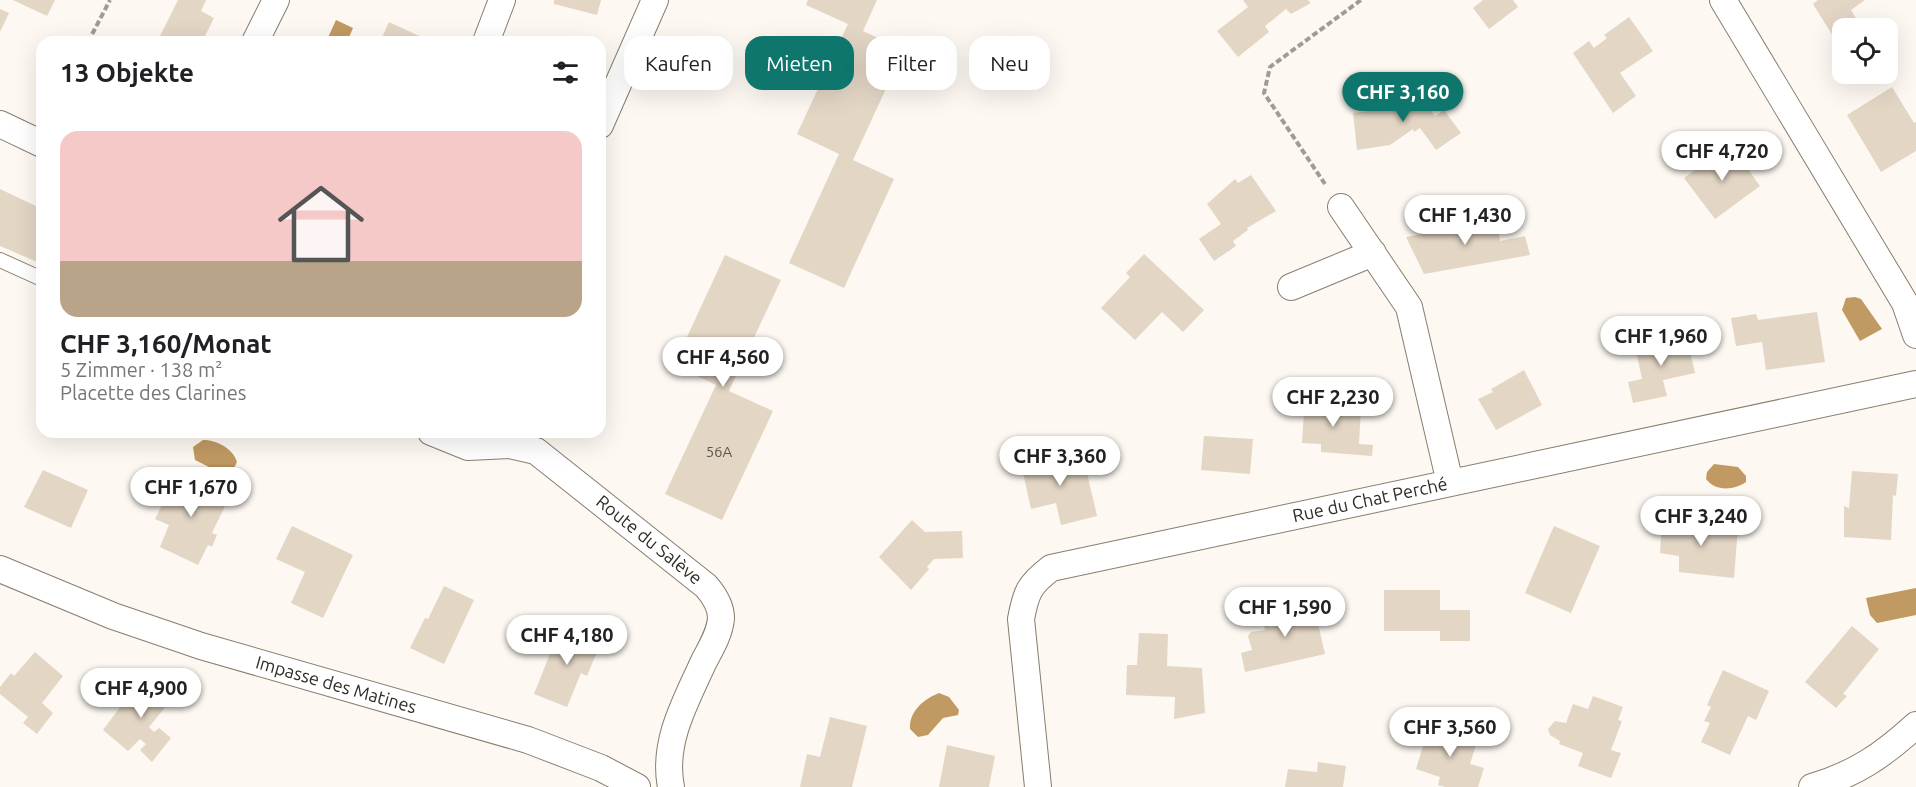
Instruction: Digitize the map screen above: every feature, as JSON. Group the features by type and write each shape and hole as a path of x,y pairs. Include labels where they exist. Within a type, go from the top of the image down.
{"street":[{"path":"258,36 276,0"},
{"path":"488,36 502,0"},
{"path":"606,111 655,0"},
{"path":"1723,0 1905,303 1914,324"},
{"path":"0,124 36,141"},
{"path":"1341,207 1409,307 1450,483"},
{"path":"1291,286 1373,253"},
{"name":"Rue du Chat Perché","path":"1038,787 1021,620 1025,595 1034,582 1051,568 1916,384"},
{"name":"Route du Salève","path":"446,438 468,447 522,439 706,585 716,598 721,617 715,639 678,718 670,749 668,772 671,787"},
{"name":"Impasse des Matines","path":"0,569 113,616 201,646 528,740 601,768 637,787"},
{"path":"1812,787 1843,778 1869,764 1916,725"}],"lane":[{"path":"0,260 36,276"}],"path":[{"path":"90,36 110,0"},
{"path":"1341,207 1264,93 1270,67 1361,0"}],"shaded area":[{"path":"336,20 353,28 350,36 329,36"},
{"path":"1846,298 1861,299 1882,329 1860,341 1842,310"},
{"path":"203,440 218,443 232,453 237,462 232,472 221,473 195,460 193,447"},
{"path":"1714,464 1738,467 1746,476 1746,482 1731,488 1715,486 1706,479 1707,472"},
{"path":"1916,588 1916,615 1877,623 1870,615 1866,598"},
{"path":"939,693 949,697 959,710 958,715 943,718 928,735 918,737 910,729 912,717 918,706"}],"building":[{"path":"13,0 55,0 47,16"},
{"path":"178,0 206,0 201,11 214,18 205,36 160,36"},
{"path":"554,0 601,0 597,15 554,4"},
{"path":"808,0 877,0 863,31 874,36 866,36 866,90 885,90 853,160 894,179 844,288 789,263 839,154 797,134 817,90 854,90 854,36 842,36 848,24 806,5"},
{"path":"1243,0 1308,0 1311,3 1291,14 1286,9 1265,26 1269,32 1238,57 1217,31 1248,7"},
{"path":"1483,0 1513,0 1518,7 1489,29 1473,8"},
{"path":"1818,0 1865,0 1851,10 1856,18 1832,18 1832,34 1813,4"},
{"path":"0,9 9,13 0,32"},
{"path":"1629,17 1653,51 1620,73 1636,96 1613,113 1573,53 1589,41 1594,48 1607,38 1604,35"},
{"path":"389,22 419,36 383,36"},
{"path":"1412,85 1435,116 1444,110 1461,133 1436,150 1420,128 1414,132 1413,129 1390,145 1357,150 1353,113 1385,109 1386,112 1397,103 1394,99"},
{"path":"1892,87 1914,123 1916,122 1916,151 1881,172 1847,115"},
{"path":"1730,144 1760,186 1715,219 1684,178"},
{"path":"1251,175 1276,211 1247,228 1248,230 1233,241 1236,246 1214,261 1199,239 1221,224 1207,204 1235,179 1238,183"},
{"path":"0,189 36,206 36,261 0,246"},
{"path":"1496,215 1500,241 1525,236 1530,255 1424,274 1406,237 1436,231 1435,227"},
{"path":"1144,254 1204,310 1183,332 1162,312 1135,340 1101,308 1130,277 1126,273"},
{"path":"725,255 781,280 729,391 773,411 722,520 665,494 716,385 674,365"},
{"path":"1817,312 1825,362 1766,370 1762,342 1736,346 1731,318 1756,314 1758,320"},
{"path":"1686,334 1695,373 1663,380 1667,396 1633,403 1628,382 1642,379 1636,350 1655,346 1655,341"},
{"path":"1524,370 1542,405 1496,430 1478,399 1493,392 1491,389"},
{"path":"1305,396 1326,398 1326,405 1361,407 1359,444 1373,445 1372,456 1321,452 1321,444 1302,443"},
{"path":"1204,436 1253,439 1250,474 1201,470"},
{"path":"1069,447 1075,475 1087,473 1097,516 1061,525 1056,503 1031,509 1022,468 1042,464 1039,454"},
{"path":"43,470 88,490 71,528 24,507"},
{"path":"1852,471 1898,474 1896,496 1893,495 1891,540 1844,537 1844,506 1849,508"},
{"path":"198,472 217,481 210,496 226,504 212,533 217,535 212,547 208,545 198,565 160,547 169,525 155,519 174,480 190,487"},
{"path":"912,520 925,532 962,531 963,558 934,559 927,567 929,569 911,590 879,557"},
{"path":"1662,520 1738,527 1734,578 1679,572 1679,556 1660,553"},
{"path":"292,526 353,555 323,618 291,603 305,572 276,559"},
{"path":"1554,526 1600,546 1571,613 1525,593"},
{"path":"444,586 474,600 444,664 410,648 425,618 428,619"},
{"path":"1384,590 1440,590 1440,610 1470,610 1470,641 1440,641 1440,631 1384,631"},
{"path":"1313,602 1325,654 1245,672 1241,653 1252,650 1248,636 1251,632 1265,630 1261,613"},
{"path":"561,626 601,642 587,676 581,673 567,707 534,694"},
{"path":"1852,626 1879,649 1843,694 1847,696 1836,708 1805,682"},
{"path":"1139,633 1168,634 1167,666 1202,668 1205,713 1174,719 1175,697 1126,695 1127,665 1137,665"},
{"path":"35,652 63,676 42,703 53,713 37,734 23,723 28,717 0,694 0,687 11,673 14,676"},
{"path":"1723,670 1769,691 1756,720 1748,716 1730,755 1701,742 1710,723 1704,721 1711,707 1707,705"},
{"path":"144,675 172,699 149,727 154,732 159,728 171,738 152,762 140,750 146,744 140,739 128,751 103,730"},
{"path":"1593,696 1623,707 1618,720 1622,721 1611,750 1621,753 1611,778 1578,766 1583,753 1559,744 1560,741 1550,735 1548,729 1555,721 1566,723 1573,704 1588,709"},
{"path":"830,717 867,726 852,787 800,787 807,754 820,757"},
{"path":"1430,723 1478,738 1470,764 1484,768 1478,787 1438,785 1440,777 1416,769"},
{"path":"947,745 995,756 989,787 939,787"},
{"path":"1318,762 1346,766 1343,787 1285,787 1288,769 1317,772"}]}
